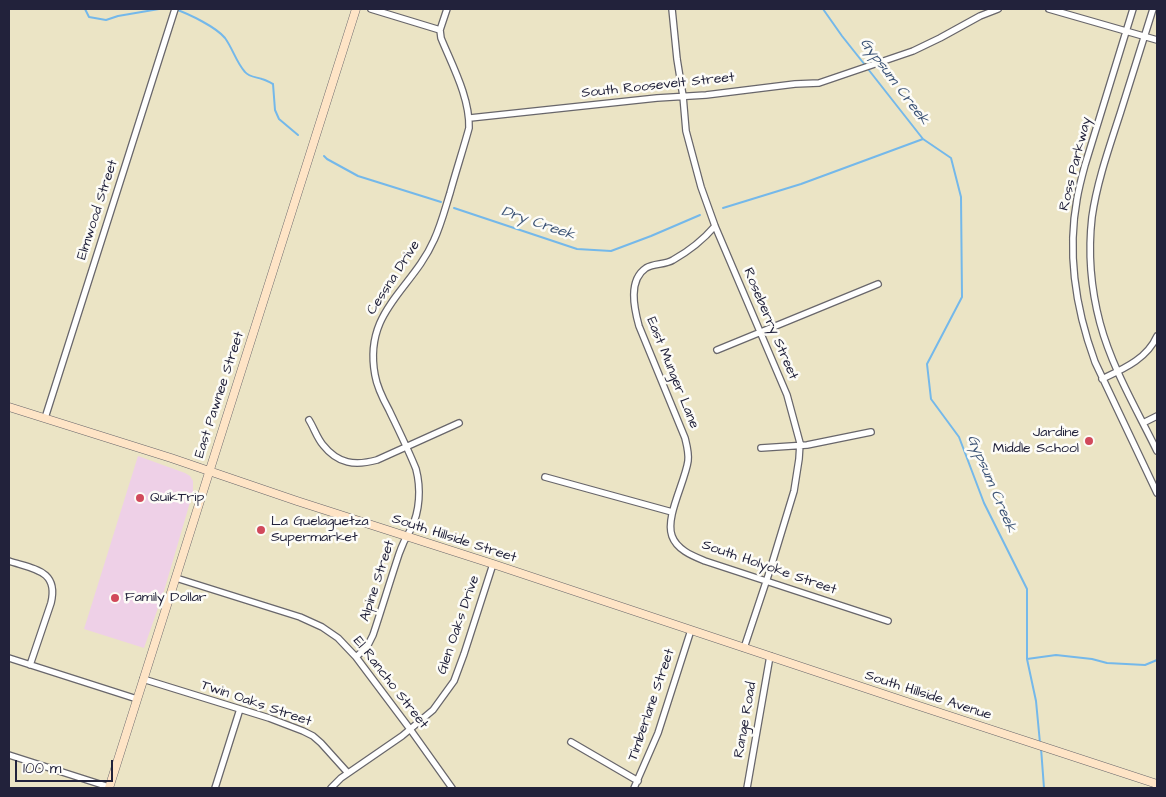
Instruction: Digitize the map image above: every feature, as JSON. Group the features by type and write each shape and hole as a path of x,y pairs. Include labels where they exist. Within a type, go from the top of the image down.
{"main road":[{"name":"East Pawnee Street","path":"109,788 356,9"},
{"name":"South Hillside Street","path":"9,407 171,458 208,472 691,630"},
{"name":"South Hillside Avenue","path":"691,630 1157,784"}],"street":[{"path":"371,9 440,30"},
{"path":"447,9 440,30 441,38 467,102 470,118"},
{"name":"Roseberry Street","path":"672,9 686,131 701,186 715,226 787,396 800,443 794,491 744,648"},
{"name":"South Roosevelt Street","path":"470,118 819,83 913,51 980,16 998,9"},
{"path":"1048,9 1157,40"},
{"name":"Ross Parkway","path":"1133,9 1079,190 1073,237 1074,268 1079,312 1088,344 1102,379 1157,493"},
{"name":"Ross Parkway","path":"1153,9 1102,169 1092,216 1090,240 1096,302 1105,337 1118,371 1157,451"},
{"name":"Elmwood Street","path":"45,418 175,11"},
{"name":"Cessna Drive","path":"406,536 418,508 418,477 375,377 373,352 375,334 387,308 419,266 435,238 462,154 470,118"},
{"name":"East Munger Lane","path":"672,512 688,462 688,452 685,438 639,326 634,308 635,289 637,277 647,267 670,262 690,250 715,226"},
{"path":"718,350 878,284"},
{"path":"1102,379 1136,361 1148,352 1157,336"},
{"path":"1144,423 1157,416"},
{"path":"309,420 322,445 337,457 351,463 364,464 378,460 459,423"},
{"path":"761,448 800,446 872,432"},
{"path":"545,477 672,512"},
{"name":"South Holyoke Street","path":"672,512 672,537 687,553 705,561 888,621"},
{"name":"Alpine Street","path":"356,657 367,647 373,635 399,552 406,536"},
{"path":"9,561 35,570 48,578 52,584 51,603 30,665"},
{"name":"Glen Oaks Drive","path":"331,788 341,778 402,736 433,710 454,681 493,564"},
{"name":"El Rancho Street","path":"176,578 300,616 322,626 338,638 356,657 452,788"},
{"name":"Timberlane Street","path":"634,788 658,733 691,630"},
{"name":"Range Road","path":"747,788 770,656"},
{"path":"9,658 137,699"},
{"name":"Twin Oaks Street","path":"144,679 240,709 313,736 348,773"},
{"path":"215,788 240,709"},
{"path":"570,742 638,780"},
{"path":"9,755 109,788"}],"shaded area":[{"path":"138,456 185,473 193,481 193,492 164,591 144,648 84,629"}],"waterway":[{"name":"Dry Creek","path":"85,9 89,17 106,20 159,9"},
{"name":"Dry Creek","path":"175,9 195,17 221,34 247,74 273,84 275,110 279,119 298,135"},
{"name":"Gypsum Creek","path":"823,9 865,65"},
{"name":"Gypsum Creek","path":"868,69 923,139 951,158 961,197 962,297 927,364 931,399 959,437 984,503 1027,589 1027,659 1036,701 1040,743"},
{"name":"Dry Creek","path":"723,208 801,184 923,139"},
{"name":"Dry Creek","path":"324,156 358,176 441,202"},
{"name":"Dry Creek","path":"454,208 577,249 611,251 700,215"},
{"path":"1027,659 1056,655 1092,659 1107,663 1145,665 1157,660"},
{"name":"Gypsum Creek","path":"1041,748 1044,788"}],"place":[{"name":"Jardine Middle School","path":"1089,441"},
{"name":"QuikTrip","path":"140,498"},
{"name":"La Guelaguetza Supermarket","path":"261,530"},
{"name":"Family Dollar","path":"115,598"}]}
